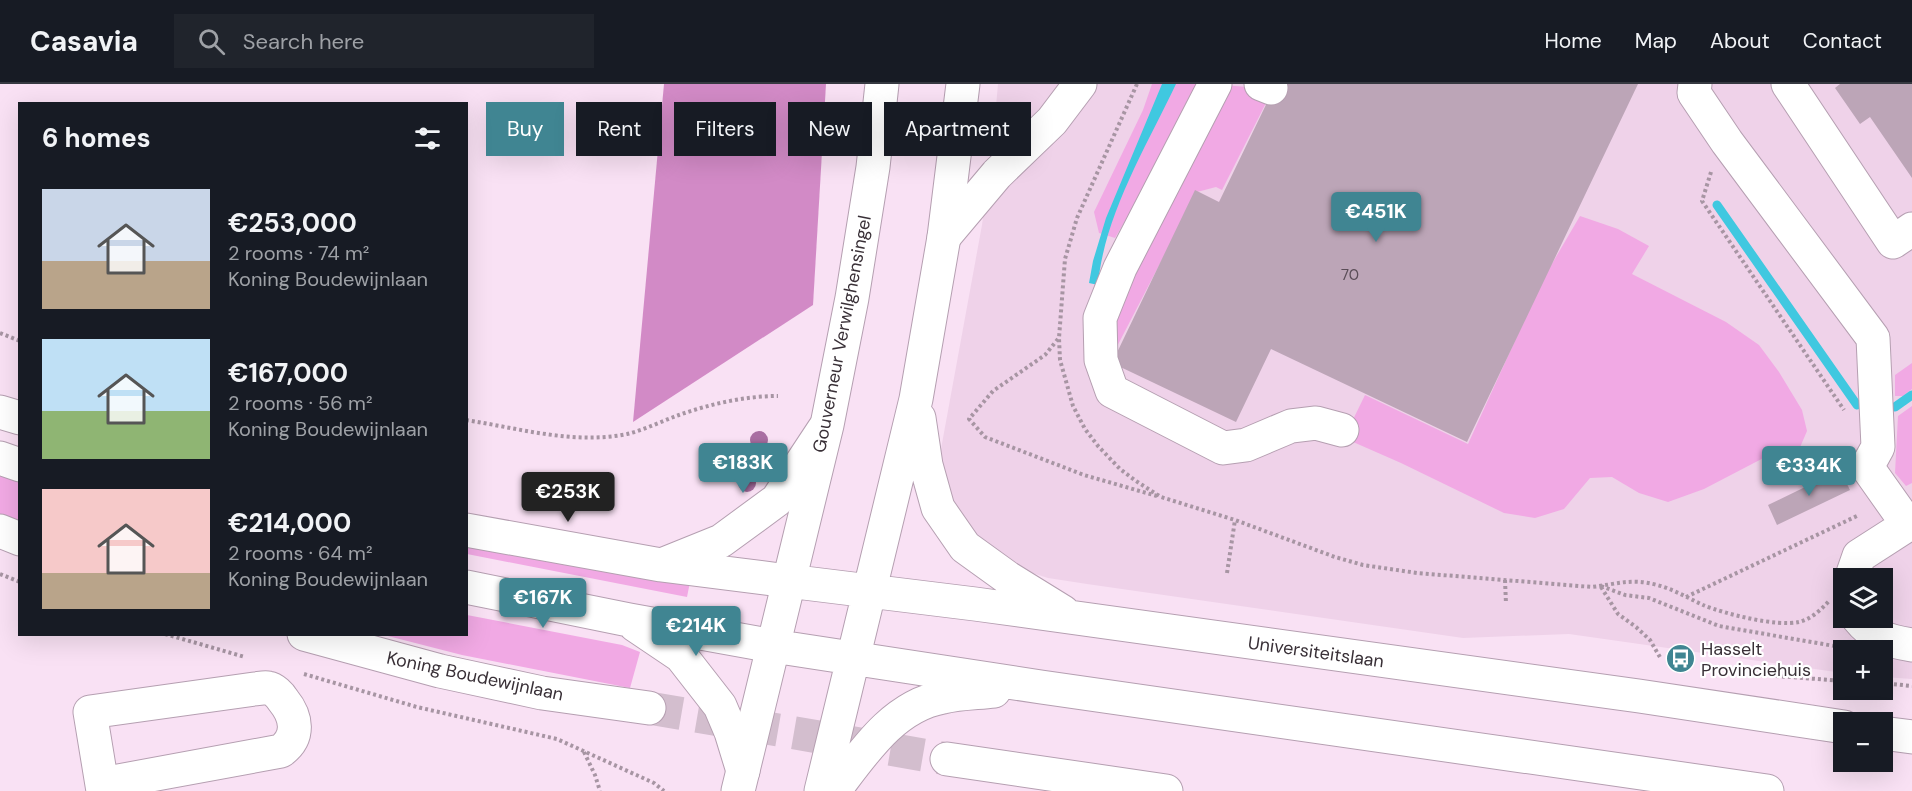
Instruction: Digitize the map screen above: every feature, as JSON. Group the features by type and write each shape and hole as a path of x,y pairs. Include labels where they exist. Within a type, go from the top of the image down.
{"main road":[{"name":"Gouverneur Verwilghensingel","path":"740,781 827,425 852,298 873,167 882,84"},
{"path":"821,791 916,399 944,237 963,84"},
{"path":"944,237 997,174 1052,121 1080,84"},
{"path":"1215,84 1120,268 1100,318 1101,360 1112,391 1223,448 1246,445 1291,426 1316,423 1342,430"},
{"path":"1695,84 1694,93 1727,141 1873,338 1878,447 1867,467 1910,523 1859,556 1853,568"},
{"path":"1788,84 1893,242 1912,229"},
{"path":"916,399 926,465 938,508 965,547 1008,578 1075,619"},
{"path":"0,412 18,417"},
{"path":"660,565 722,541 777,500 827,425"},
{"path":"0,458 18,464"},
{"path":"468,530 660,565 788,581"},
{"path":"0,531 18,538"},
{"name":"Universiteitslaan","path":"788,581 870,590 1639,696 1833,725"},
{"path":"468,587 773,646 1041,687 1767,791"},
{"path":"629,620 681,657 720,706 731,732 740,781"},
{"path":"1867,628 1873,634 1912,645"},
{"name":"Koning Boudewijnlaan","path":"311,636 440,671 542,693 649,708"},
{"path":"834,791 884,729 910,708 942,697 1041,687"},
{"path":"270,688 280,695 292,711 294,730 292,738 281,751 103,787 90,712 270,688"},
{"path":"1893,734 1912,737"},
{"path":"947,759 1166,791"}],"path":[{"path":"1137,84 1077,218 1070,240 1065,259 1059,338 1060,360 1073,406 1098,447 1120,469 1161,497"},
{"path":"1727,141 1711,172 1702,201 1848,416"},
{"path":"0,333 18,340"},
{"path":"1059,338 1045,355 993,391 969,419 985,437 1084,475 1236,520 1335,557 1363,565 1417,573 1581,587 1638,581 1656,585 1725,613 1787,623 1801,622 1812,616 1833,597"},
{"path":"468,420 581,438 604,437 628,433 709,406 762,396 778,396"},
{"path":"1686,597 1863,514"},
{"path":"1227,573 1236,520"},
{"path":"0,574 18,581"},
{"path":"1505,580 1506,604"},
{"path":"1601,586 1625,595 1649,598 1719,626 1833,646"},
{"path":"1601,586 1618,614 1650,640 1661,659"},
{"path":"172,636 245,657"},
{"path":"302,674 417,707 557,739 654,783 664,791"},
{"path":"1776,676 1833,680"},
{"path":"1893,685 1912,686"},
{"path":"584,752 600,791"}],"shaded area":[{"path":"664,84 826,84 825,102 788,102 788,156 822,156 813,305 633,422 657,156 662,156"},
{"path":"998,84 1912,84 1912,679 1893,678 1893,640 1833,640 1833,672 1569,634 1463,638 1048,578 1007,565 955,515 942,473 941,449 982,225 991,156 1031,156 1031,102 996,102"},
{"path":"1152,84 1201,84 1184,120 1115,238 1099,233 1094,212 1143,110"},
{"path":"1222,85 1248,87 1270,95 1222,190 1216,187 1197,192 1109,362 1106,313"},
{"path":"1580,216 1618,229 1649,246 1632,274 1726,322 1759,345 1802,410 1807,431 1798,452 1775,452 1704,489 1668,502 1639,493 1612,477 1590,478 1564,509 1535,518 1504,513 1344,438 1365,395 1468,444 1543,279"},
{"path":"1912,363 1912,389 1903,396 1895,396 1895,375"},
{"path":"1912,406 1912,483 1906,486 1895,473 1898,416"},
{"path":"0,475 18,481 18,523 0,515"},
{"path":"468,542 690,582 687,597 468,554"},
{"path":"468,615 622,645 640,652 630,688 462,655 388,636 468,636"}],"water":[{"path":"1162,84 1176,84 1117,208 1108,233 1098,285 1089,283 1106,218"}],"building":[{"path":"1276,84 1638,84 1467,442 1271,349 1236,422 1112,363 1195,190 1219,202"},
{"path":"1840,84 1912,84 1912,178 1870,117 1860,124 1835,88"},
{"path":"1840,470 1850,490 1777,525 1768,505"}],"waterway":[{"path":"1717,205 1857,405"},
{"path":"1895,407 1912,395"}],"tunnel":[{"path":"649,708 947,759"}],"place":[{"name":"Hasselt Provinciehuis","path":"1680,659"}]}
